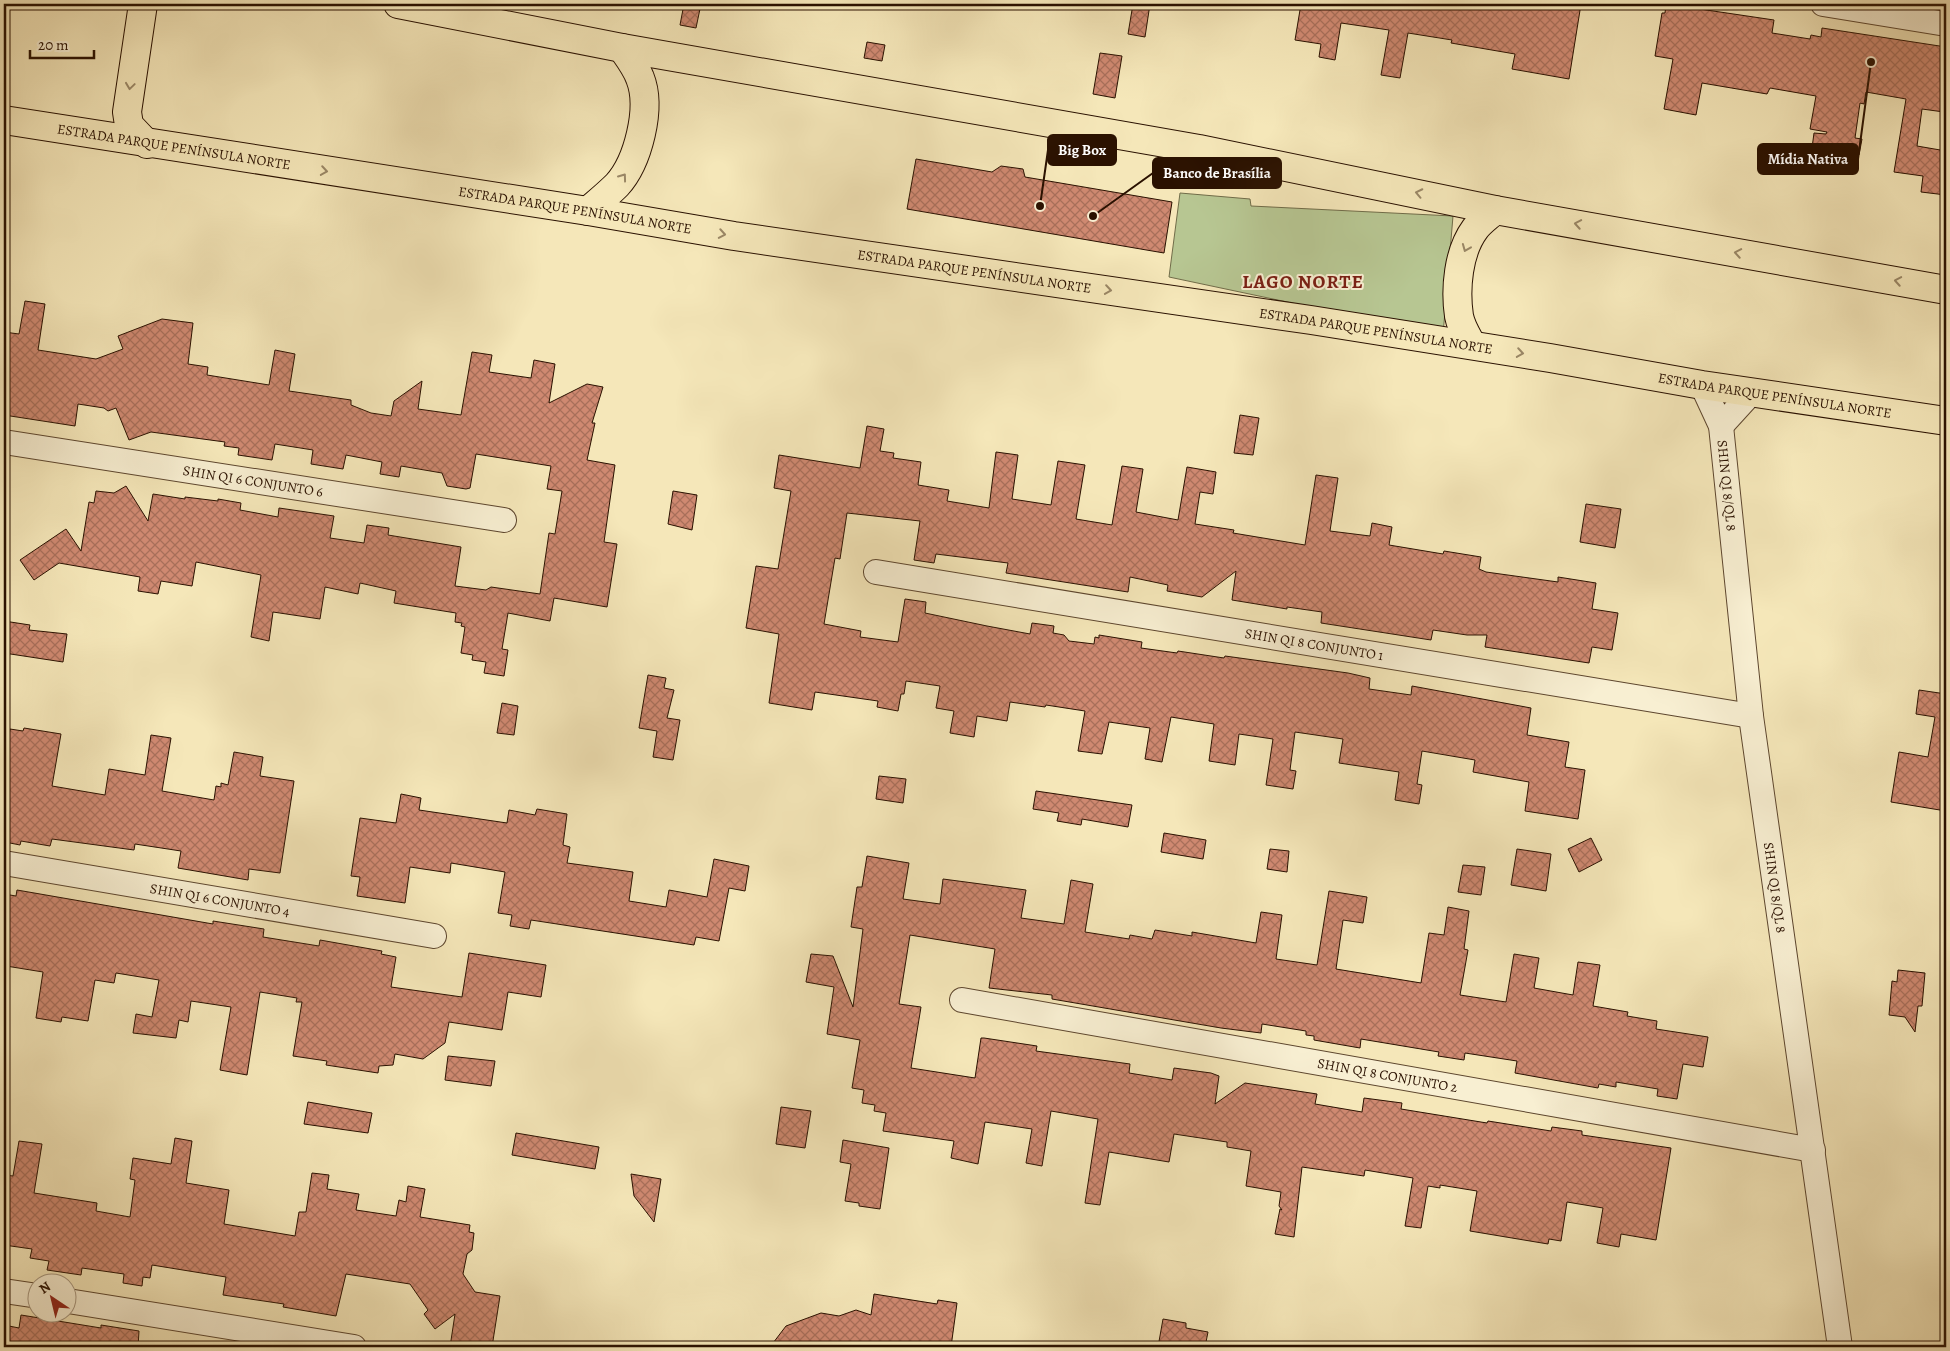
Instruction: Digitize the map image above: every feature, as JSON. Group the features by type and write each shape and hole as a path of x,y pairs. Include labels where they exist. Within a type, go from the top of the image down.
{"main road":[{"path":"143,4 127,112 129,125 147,144"},
{"path":"410,5 622,48 1199,149 1495,210 1946,290"},
{"path":"588,211 617,185 628,169 641,132 643,106 641,80 622,48"},
{"name":"ESTRADA PARQUE PENÍNSULA NORTE","path":"4,120 147,144 588,211 734,236 1472,345 1702,385 1942,414"},
{"path":"1472,345 1462,327 1459,315 1460,266 1465,249 1475,229 1495,210"}],"street":[{"path":"1823,4 1946,24"},
{"name":"SHIN QI 8/QL 8","path":"1702,385 1721,426 1751,716 1840,1347"},
{"name":"SHIN QI 8/QL 8","path":"1721,426 1752,392"},
{"name":"SHIN QI 6 CONJUNTO 6","path":"4,442 504,520"},
{"name":"SHIN QI 8 CONJUNTO 1","path":"876,572 1751,716"},
{"name":"SHIN QI 6 CONJUNTO 4","path":"4,864 434,936"},
{"name":"SHIN QI 8 CONJUNTO 2","path":"962,1000 1812,1150"},
{"path":"4,1291 28,1295"},
{"path":"78,1303 354,1347"}],"green space":[{"path":"1180,193 1250,199 1251,206 1453,216 1443,335 1169,277"}],"building":[{"path":"684,4 701,4 696,28 680,25"},
{"path":"1133,4 1150,4 1145,37 1128,34"},
{"path":"1301,4 1581,4 1569,79 1512,69 1515,54 1451,43 1452,40 1408,33 1400,78 1381,75 1389,30 1341,23 1335,60 1319,57 1321,44 1295,40"},
{"path":"1666,4 1774,20 1772,33 1810,39 1811,35 1821,37 1822,28 1946,47 1946,110 1944,112 1922,109 1917,146 1946,151 1946,195 1921,192 1923,176 1894,172 1906,99 1866,92 1864,104 1860,103 1855,138 1862,139 1859,155 1812,148 1814,133 1826,134 1827,132 1810,129 1816,96 1770,88 1767,94 1702,83 1696,115 1664,109 1673,59 1655,56 1662,13 1665,13"},
{"path":"867,42 885,45 882,61 864,58"},
{"path":"1100,53 1122,56 1115,98 1093,94"},
{"path":"916,159 992,172 1001,166 1023,169 1025,177 1172,202 1164,253 907,209"},
{"path":"25,301 45,304 38,350 96,359 123,349 118,336 162,319 193,323 188,364 208,367 207,375 269,385 275,350 295,354 289,391 351,400 351,405 371,413 391,416 394,401 422,381 418,409 461,415 472,352 492,355 489,372 531,378 534,360 555,364 549,403 587,384 603,387 592,423 595,423 587,460 615,465 604,542 617,544 607,607 554,598 550,621 508,613 502,649 508,650 504,676 484,673 486,662 472,660 473,655 461,653 465,627 461,626 462,623 455,622 456,613 394,603 396,591 360,583 358,594 325,587 320,619 273,612 269,641 251,637 261,575 196,562 192,586 161,581 158,594 138,591 140,577 59,563 34,580 20,560 66,529 81,551 89,502 94,503 96,491 114,493 126,486 148,521 153,494 185,499 185,497 218,501 218,499 241,503 240,510 278,517 279,508 334,516 330,538 364,543 367,525 389,528 388,535 461,547 455,586 486,590 491,587 540,594 549,533 555,534 562,491 547,489 551,466 476,454 470,488 466,489 447,486 442,473 401,466 399,477 380,474 382,462 346,455 343,469 311,464 313,450 275,444 272,460 238,455 239,448 224,446 225,442 151,432 129,440 116,408 108,411 104,408 78,404 75,426 4,415 4,332 19,334"},
{"path":"1240,415 1259,418 1253,455 1234,453"},
{"path":"867,426 884,429 880,451 894,453 893,458 921,462 918,485 949,490 947,501 989,508 996,452 1018,455 1012,499 1051,505 1058,461 1085,465 1076,519 1112,525 1122,466 1143,469 1136,512 1178,520 1187,467 1216,472 1213,494 1200,492 1195,524 1234,530 1233,533 1305,545 1316,475 1338,478 1330,531 1370,536 1372,523 1392,527 1389,545 1443,554 1444,551 1481,557 1479,569 1486,572 1558,582 1558,577 1596,583 1592,609 1618,613 1612,650 1592,647 1589,663 1485,647 1487,635 1467,635 1433,630 1431,640 1321,623 1322,612 1287,607 1287,609 1232,600 1236,571 1202,597 1167,591 1168,585 1130,577 1128,592 1006,573 1008,563 936,554 934,563 914,560 920,521 847,513 840,559 835,558 824,624 861,631 860,637 898,642 905,599 926,602 925,613 1030,634 1032,623 1054,626 1053,633 1064,635 1069,641 1094,644 1095,637 1099,638 1099,635 1142,642 1141,648 1224,658 1225,656 1348,673 1370,678 1369,689 1411,695 1412,686 1531,708 1527,735 1569,742 1565,767 1585,770 1578,819 1525,811 1529,782 1473,772 1475,760 1422,751 1417,784 1422,785 1419,804 1395,800 1399,772 1339,763 1343,739 1295,732 1290,770 1296,771 1293,789 1266,785 1273,739 1239,734 1235,765 1209,761 1214,724 1171,717 1162,762 1145,759 1150,728 1109,722 1102,754 1078,751 1085,711 1046,705 1045,707 1010,702 1007,721 977,716 974,737 950,733 954,711 936,708 940,686 906,681 898,711 877,707 878,701 815,692 812,710 769,703 779,634 746,628 756,566 778,569 791,491 774,488 779,455 860,468"},
{"path":"673,491 697,495 692,530 668,524"},
{"path":"1586,504 1621,509 1615,548 1580,542"},
{"path":"4,621 30,625 29,630 67,634 63,662 4,653"},
{"path":"648,675 666,678 664,688 674,690 667,718 680,720 673,760 653,757 657,731 639,728"},
{"path":"1919,690 1946,694 1946,811 1891,802 1899,752 1928,757 1935,717 1916,714"},
{"path":"502,703 518,706 514,735 497,733"},
{"path":"24,728 61,734 52,786 105,795 109,769 145,775 151,735 171,738 162,791 214,800 216,786 221,787 221,783 228,785 234,752 263,757 260,776 294,781 280,873 249,869 248,880 178,868 181,851 135,844 134,850 52,839 50,846 21,841 20,845 10,843 4,838 4,768 10,729 23,731"},
{"path":"879,776 906,779 903,803 876,799"},
{"path":"1036,791 1132,805 1128,827 1082,819 1081,825 1057,821 1059,813 1033,809"},
{"path":"401,794 421,798 419,810 507,823 509,810 535,815 537,809 567,814 563,845 570,847 567,863 633,872 629,901 666,907 669,890 707,897 714,859 749,866 745,891 729,888 719,941 696,937 694,945 531,920 529,929 510,926 512,915 498,913 505,872 451,863 450,873 410,867 405,903 357,896 360,877 351,876 360,818 396,823"},
{"path":"1164,833 1206,840 1203,859 1161,852"},
{"path":"1591,838 1602,860 1579,872 1568,849"},
{"path":"1270,849 1289,851 1287,872 1267,869"},
{"path":"1517,849 1551,854 1546,891 1511,885"},
{"path":"867,856 909,863 903,899 940,904 943,879 1026,890 1021,918 1064,924 1071,880 1093,884 1085,932 1129,939 1130,935 1152,939 1155,930 1192,936 1192,932 1256,943 1261,912 1282,915 1276,959 1317,965 1329,891 1367,897 1363,923 1343,920 1336,969 1421,983 1429,933 1444,935 1448,907 1469,911 1464,949 1468,950 1460,995 1506,1002 1514,954 1539,958 1534,988 1573,995 1578,962 1600,965 1593,1006 1628,1012 1627,1016 1657,1021 1656,1029 1708,1037 1703,1067 1683,1064 1677,1099 1657,1096 1658,1089 1616,1082 1616,1087 1599,1084 1598,1088 1515,1073 1517,1061 1465,1053 1464,1060 1438,1056 1439,1052 1361,1039 1360,1048 1314,1040 1314,1036 1306,1035 1306,1031 1262,1024 1261,1033 1221,1028 1052,999 1052,995 989,988 995,949 910,935 899,1004 921,1007 911,1068 975,1078 981,1038 984,1038 1037,1046 1036,1051 1130,1064 1129,1073 1172,1080 1174,1068 1211,1073 1219,1076 1215,1104 1245,1083 1317,1094 1315,1104 1362,1112 1364,1098 1402,1103 1401,1109 1551,1131 1552,1127 1582,1131 1582,1135 1671,1148 1656,1240 1621,1234 1619,1247 1597,1243 1603,1208 1567,1202 1561,1241 1549,1239 1548,1244 1470,1231 1477,1191 1440,1185 1440,1188 1428,1186 1421,1228 1405,1226 1413,1178 1365,1170 1364,1176 1302,1167 1294,1237 1275,1234 1280,1209 1282,1210 1279,1206 1281,1192 1246,1186 1251,1151 1227,1147 1227,1142 1174,1134 1169,1162 1109,1152 1100,1205 1085,1203 1098,1119 1051,1111 1042,1166 1026,1163 1032,1129 985,1122 978,1164 951,1158 954,1141 883,1131 886,1113 874,1111 875,1105 862,1103 864,1090 852,1088 860,1040 827,1034 834,987 806,982 811,954 833,956 853,1007 863,929 851,927 857,887 862,887"},
{"path":"1463,865 1485,867 1481,895 1458,892"},
{"path":"17,890 213,924 213,921 264,929 263,937 319,946 320,940 382,951 381,954 396,957 391,987 462,997 469,953 546,965 541,997 508,992 502,1030 449,1022 445,1043 423,1059 395,1054 393,1065 379,1066 378,1073 326,1065 327,1061 293,1056 302,1002 296,1002 297,998 260,992 247,1075 220,1070 231,1007 191,1001 188,1022 179,1020 176,1038 133,1033 136,1014 152,1017 159,980 116,973 114,983 95,980 88,1021 62,1017 61,1022 36,1018 43,972 6,966 8,953 4,952 4,894 16,896"},
{"path":"1898,970 1925,973 1922,1006 1918,1006 1915,1032 1905,1017 1889,1015 1892,981 1897,982"},
{"path":"448,1056 495,1061 491,1086 445,1080"},
{"path":"308,1102 372,1113 368,1133 304,1124"},
{"path":"781,1107 811,1111 805,1148 776,1144"},
{"path":"516,1133 599,1147 595,1169 512,1155"},
{"path":"175,1138 192,1141 186,1183 229,1190 224,1224 295,1236 299,1212 306,1212 312,1173 329,1175 327,1189 359,1194 356,1210 396,1216 399,1200 406,1202 408,1186 425,1189 420,1217 470,1225 469,1232 474,1233 472,1250 467,1254 463,1274 475,1292 500,1296 492,1347 450,1347 455,1314 435,1329 424,1314 428,1310 410,1284 346,1274 336,1316 283,1307 284,1304 223,1295 226,1277 152,1265 150,1278 143,1277 142,1286 123,1283 124,1274 82,1268 81,1275 47,1270 49,1261 30,1258 32,1249 4,1245 4,1175 13,1176 19,1141 42,1144 34,1193 97,1203 96,1211 130,1217 135,1180 130,1179 133,1158 171,1164"},
{"path":"843,1140 889,1148 880,1209 859,1206 859,1203 845,1201 851,1164 840,1162"},
{"path":"631,1174 661,1179 654,1222 634,1196"},
{"path":"874,1294 937,1304 938,1300 957,1303 951,1347 770,1347 786,1326 821,1313 839,1316 856,1310 871,1315"},
{"path":"21,1315 28,1316 28,1324 76,1324 101,1328 101,1325 139,1331 138,1347 4,1347 4,1325 19,1328"},
{"path":"1163,1319 1186,1323 1186,1328 1208,1332 1205,1347 1158,1347"}],"place":[{"name":"Mídia Nativa","path":"1871,62"},
{"name":"Big Box","path":"1040,206"},
{"name":"Banco de Brasília","path":"1093,216"}],"district":[{"name":"LAGO NORTE","path":"1303,282"}]}
